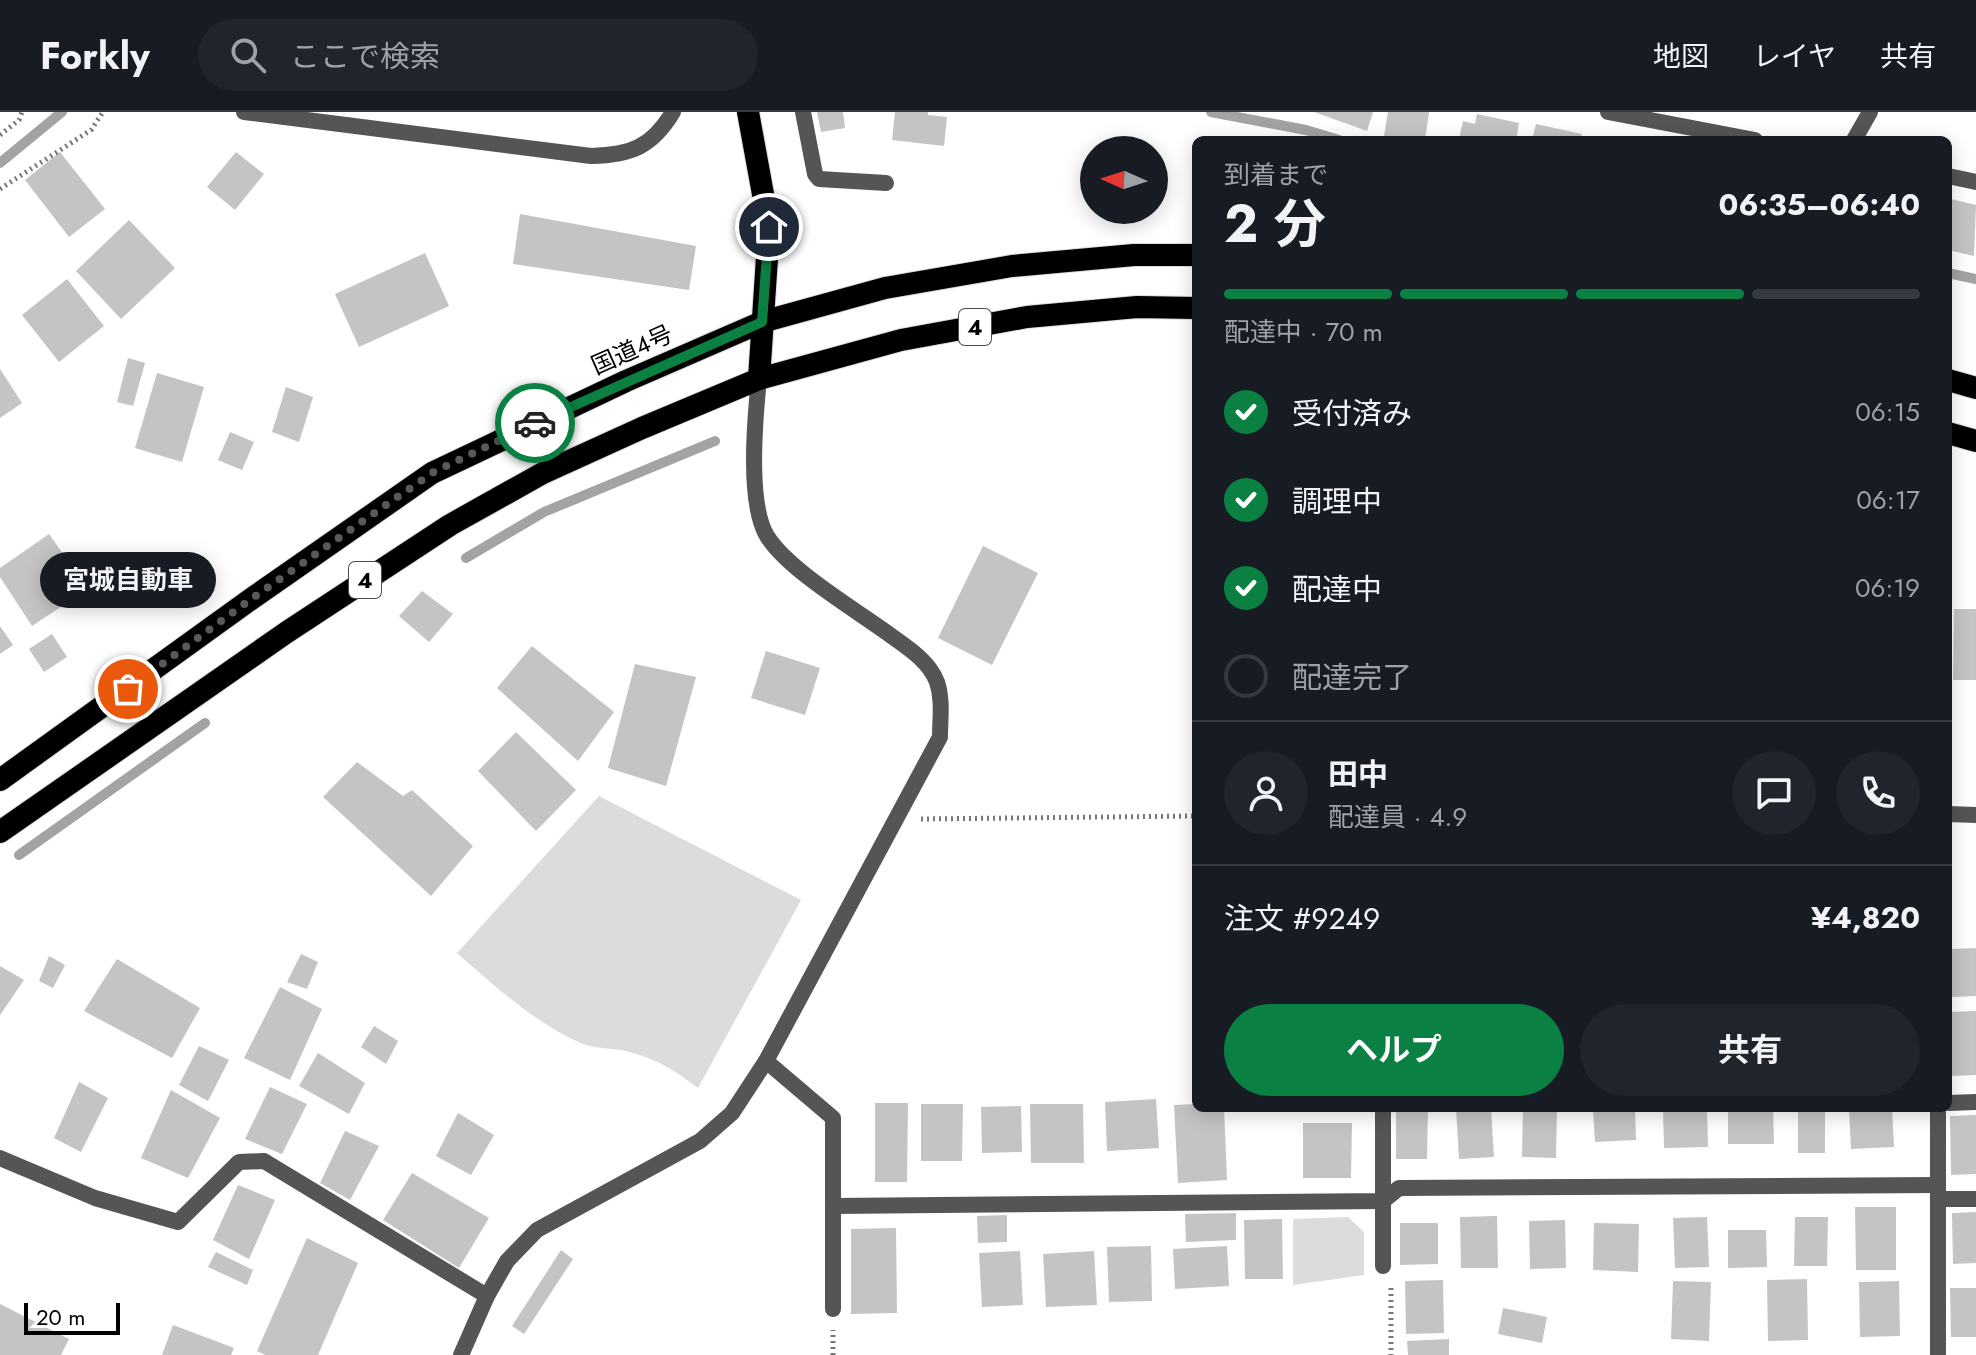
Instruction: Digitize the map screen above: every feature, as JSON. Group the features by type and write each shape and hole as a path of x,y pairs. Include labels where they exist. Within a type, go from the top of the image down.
{"highway":[{"path":"748,112 769,227 759,379"},
{"name":"国道4号","path":"0,780 432,473 612,387 762,322 885,288 1012,266 1134,255 1192,255"},
{"name":"4","path":"0,832 274,641 450,525 543,473 759,379 901,340 1027,317 1137,307 1192,308"},
{"path":"1952,381 1976,388"},
{"path":"1952,434 1976,441"}],"street":[{"path":"244,112 561,153 610,156 648,143 664,127 673,112"},
{"path":"803,112 815,174 819,179 886,183"},
{"path":"1608,112 1660,117 1738,136"},
{"path":"1856,136 1870,112"},
{"path":"1952,177 1976,182"},
{"path":"461,1355 487,1296 507,1261 537,1230 700,1141 732,1113 766,1061 940,737 941,703 936,680 919,656 786,560 766,535 755,504 759,379"},
{"path":"1952,814 1976,815"},
{"path":"766,1061 833,1118 833,1309"},
{"path":"1952,1103 1976,1102"},
{"path":"1383,1112 1383,1266"},
{"path":"1938,1112 1938,1355"},
{"path":"0,1158 95,1198 178,1222 239,1162 264,1161 487,1296"},
{"path":"834,1206 1383,1201 1399,1188 1938,1192 1976,1199"}],"path":[{"path":"0,135 19,120 22,112"},
{"path":"0,189 91,130 103,112"},
{"path":"896,819 1192,816"},
{"path":"1383,1266 1391,1274 1391,1355"}],"shaded area":[{"path":"599,796 801,900 698,1088 656,1061 626,1051 588,1046 566,1036 517,1004 457,953"},
{"path":"1348,1217 1364,1232 1364,1275 1293,1285 1293,1219"}],"building":[{"path":"817,112 843,112 845,128 821,132"},
{"path":"895,112 928,112 928,115 947,117 944,146 892,140"},
{"path":"1314,112 1373,112 1367,131"},
{"path":"1388,112 1429,112 1426,136 1384,136"},
{"path":"1477,114 1519,123 1517,136 1460,136 1463,121 1475,124"},
{"path":"1536,124 1582,134 1581,136 1533,136"},
{"path":"60,152 105,209 69,237 25,180"},
{"path":"236,152 264,174 235,210 207,187"},
{"path":"1952,199 1976,205 1974,256 1952,251"},
{"path":"520,214 696,246 689,290 513,264"},
{"path":"129,220 175,268 121,319 76,271"},
{"path":"425,253 449,306 359,347 335,294"},
{"path":"67,279 104,326 59,362 22,315"},
{"path":"128,358 145,363 133,406 117,402"},
{"path":"0,369 22,403 0,418"},
{"path":"157,373 204,387 182,462 135,448"},
{"path":"286,387 313,397 299,442 272,432"},
{"path":"230,432 254,442 242,470 218,460"},
{"path":"49,534 88,589 32,626 0,577 0,568"},
{"path":"983,546 1038,573 992,665 938,638"},
{"path":"422,591 453,614 429,642 399,616"},
{"path":"1954,609 1976,609 1976,680 1953,680"},
{"path":"0,626 13,645 0,654"},
{"path":"52,634 67,657 44,672 29,649"},
{"path":"532,646 614,712 578,761 497,688"},
{"path":"766,651 820,668 805,715 751,698"},
{"path":"635,664 696,677 666,786 608,768"},
{"path":"516,732 576,790 536,831 478,771"},
{"path":"357,762 403,796 412,790 473,846 431,896 323,797"},
{"path":"1976,948 1976,996 1952,997 1952,949"},
{"path":"301,954 318,962 307,989 287,982"},
{"path":"49,956 65,965 53,988 39,981"},
{"path":"117,959 200,1008 172,1058 84,1011"},
{"path":"0,966 24,980 0,1015"},
{"path":"280,987 322,1009 290,1080 244,1058"},
{"path":"1976,1011 1976,1075 1952,1076 1952,1012"},
{"path":"374,1026 398,1041 386,1064 361,1047"},
{"path":"199,1046 229,1060 208,1101 179,1085"},
{"path":"318,1053 365,1083 349,1114 299,1086"},
{"path":"79,1082 108,1098 81,1152 54,1138"},
{"path":"270,1087 307,1104 282,1154 245,1139"},
{"path":"171,1090 220,1118 188,1178 141,1158"},
{"path":"1156,1099 1159,1148 1107,1151 1105,1102"},
{"path":"875,1103 908,1103 907,1182 875,1182"},
{"path":"921,1104 963,1104 962,1161 921,1161"},
{"path":"1030,1104 1083,1104 1084,1163 1031,1163"},
{"path":"1192,1104 1192,1112 1224,1112 1227,1180 1178,1183 1174,1105"},
{"path":"1021,1106 1022,1152 982,1153 981,1107"},
{"path":"1396,1112 1428,1112 1427,1159 1396,1159"},
{"path":"1456,1112 1491,1112 1494,1157 1459,1159"},
{"path":"1523,1112 1557,1112 1556,1158 1522,1157"},
{"path":"1593,1112 1635,1112 1636,1140 1595,1142"},
{"path":"1663,1112 1707,1112 1708,1147 1664,1148"},
{"path":"1728,1112 1773,1112 1774,1144 1728,1144"},
{"path":"1798,1112 1825,1112 1825,1153 1798,1153"},
{"path":"1849,1112 1892,1112 1894,1147 1851,1149"},
{"path":"458,1113 494,1135 471,1175 436,1156"},
{"path":"1976,1115 1976,1174 1951,1175 1950,1116"},
{"path":"1303,1123 1352,1123 1351,1178 1303,1178"},
{"path":"345,1131 379,1146 350,1200 320,1183"},
{"path":"412,1173 489,1218 459,1268 383,1220"},
{"path":"238,1185 275,1200 249,1259 213,1240"},
{"path":"1855,1207 1896,1207 1896,1270 1856,1270"},
{"path":"1976,1212 1976,1263 1953,1264 1952,1213"},
{"path":"1236,1213 1236,1240 1186,1242 1185,1214"},
{"path":"1007,1215 1007,1242 978,1243 977,1216"},
{"path":"1497,1216 1498,1268 1461,1268 1460,1217"},
{"path":"1707,1217 1709,1267 1675,1268 1673,1218"},
{"path":"1795,1217 1828,1217 1827,1266 1794,1266"},
{"path":"1282,1219 1283,1279 1245,1279 1244,1220"},
{"path":"1565,1220 1566,1268 1530,1269 1529,1221"},
{"path":"1400,1223 1438,1223 1438,1264 1400,1265"},
{"path":"1594,1223 1639,1224 1638,1272 1593,1270"},
{"path":"896,1228 897,1313 851,1314 851,1229"},
{"path":"1728,1230 1766,1230 1767,1267 1728,1268"},
{"path":"307,1238 358,1263 318,1355 265,1355 257,1351"},
{"path":"1151,1246 1152,1301 1109,1302 1107,1247"},
{"path":"1227,1246 1229,1286 1175,1289 1173,1249"},
{"path":"561,1250 573,1259 524,1334 512,1326"},
{"path":"1020,1251 1023,1305 982,1307 979,1253"},
{"path":"1094,1251 1097,1305 1046,1307 1043,1254"},
{"path":"216,1252 253,1270 247,1285 208,1267"},
{"path":"1807,1279 1808,1340 1768,1341 1767,1280"},
{"path":"1443,1280 1444,1333 1406,1334 1405,1281"},
{"path":"1673,1281 1711,1282 1709,1341 1671,1339"},
{"path":"1899,1281 1900,1336 1860,1337 1859,1282"},
{"path":"1950,1288 1976,1288 1976,1337 1951,1337"},
{"path":"0,1304 69,1339 61,1355 0,1355"},
{"path":"1503,1308 1547,1317 1542,1343 1498,1334"},
{"path":"173,1325 234,1348 231,1355 162,1355"},
{"path":"1449,1339 1449,1355 1408,1355 1407,1341"}],"waterway":[{"path":"0,163 62,112"},
{"path":"1211,112 1326,136"},
{"path":"1952,274 1976,279"},
{"path":"466,558 544,512 715,441"},
{"path":"19,855 205,723"}],"way so far":[{"path":"128,689 432,473 535,423"}],"place":[{"name":"宮城自動車","path":"128,689"}],"route":[{"path":"535,423 762,322 769,227"}]}
